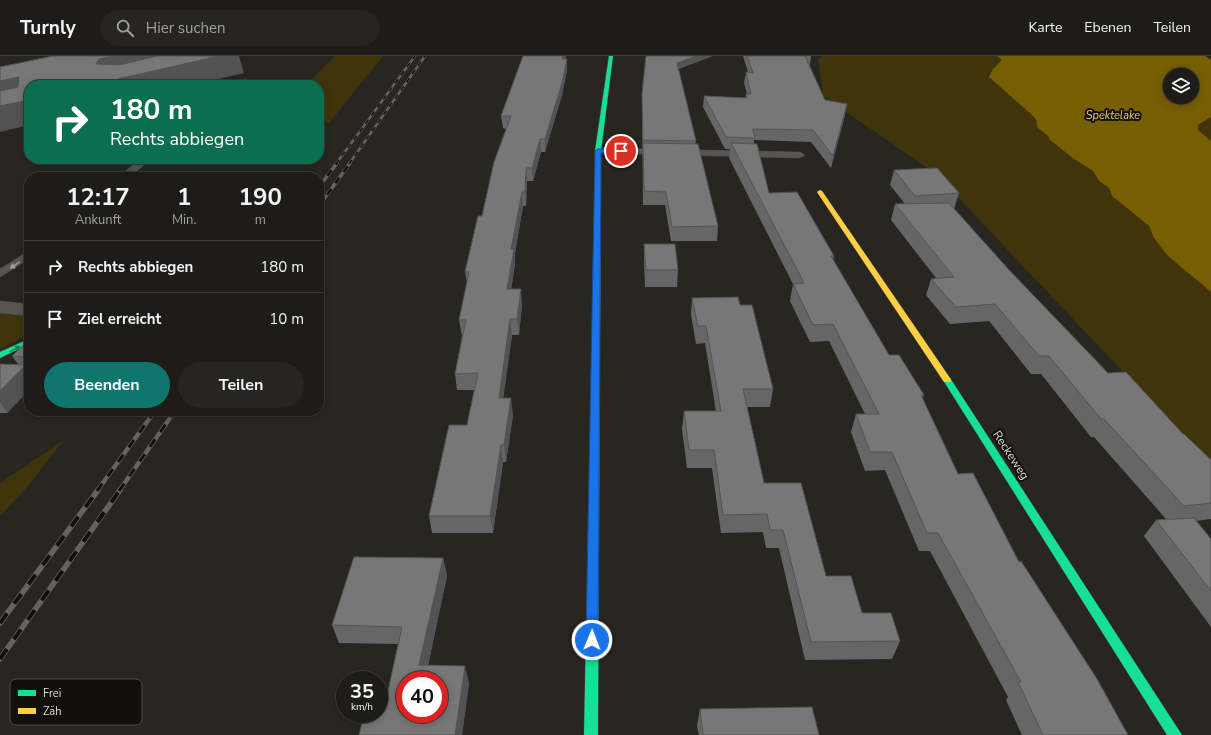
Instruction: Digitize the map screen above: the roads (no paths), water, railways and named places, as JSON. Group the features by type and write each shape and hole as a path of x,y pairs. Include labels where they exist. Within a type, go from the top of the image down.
{"street":[{"path":"591,735 598,151 611,56"},
{"name":"Reckeweg","path":"820,192 964,405 1175,735"},
{"path":"0,307 24,309"},
{"path":"0,355 6,354 24,344"}],"lane":[{"path":"598,151 800,155"},
{"path":"130,172 140,164"},
{"path":"0,274 24,257"}],"water":[{"name":"Spektelake","path":"997,56 1205,56 1211,60 1211,117 1198,125 1198,130 1211,141 1211,292 1168,256 1154,238 1149,226 1112,196 1109,188 1099,181 1093,171 1074,159 1050,140 1048,136 1037,127 1036,120 1032,115 989,77 993,69 1002,60"}],"railway":[{"path":"336,164 415,56"},
{"path":"349,164 425,56"},
{"path":"324,180 337,163"},
{"path":"324,199 350,163"},
{"path":"97,491 151,416"},
{"path":"119,491 172,416"},
{"path":"0,623 98,490"},
{"path":"0,659 120,490"}]}
